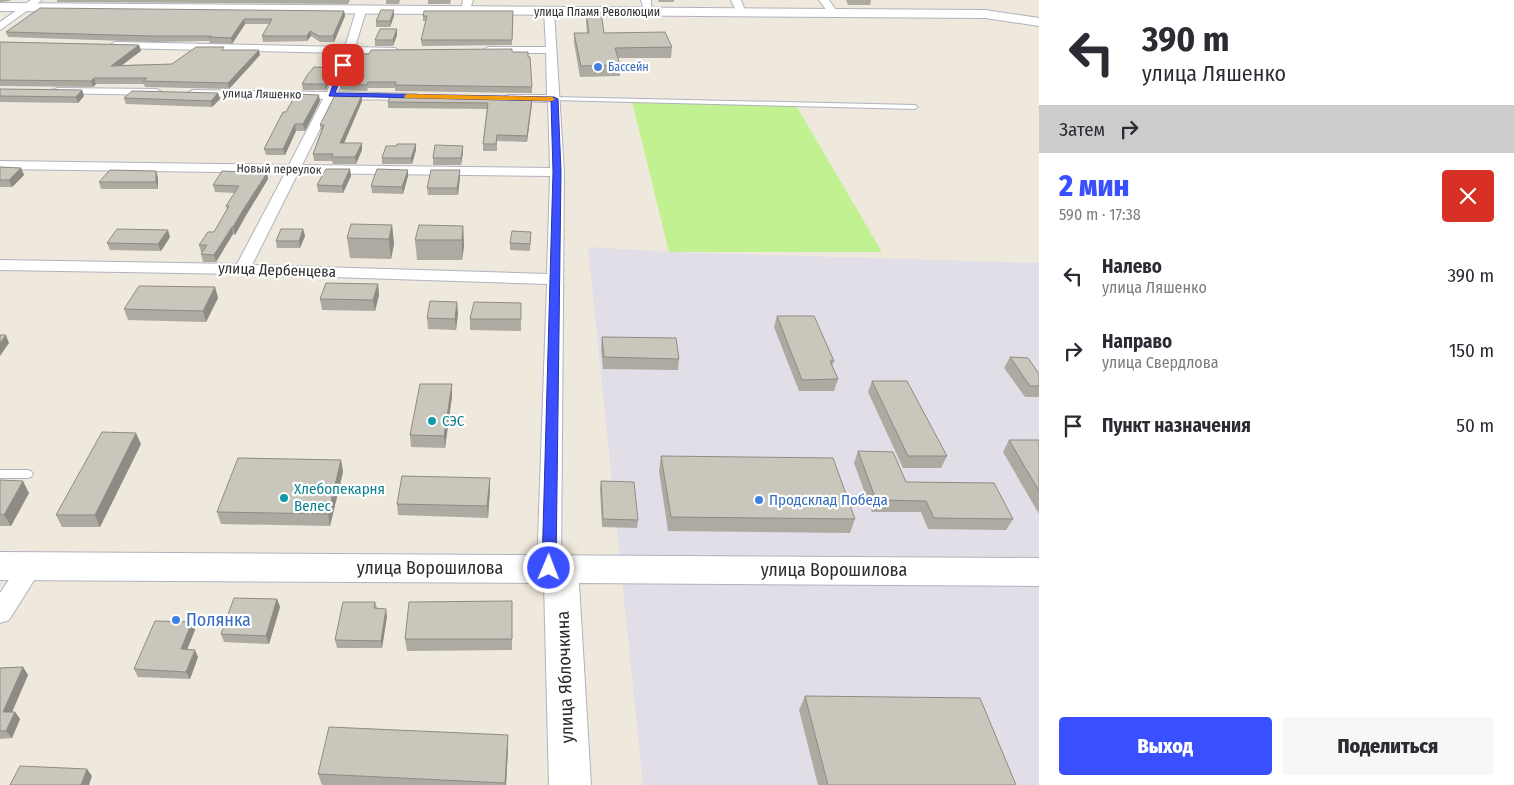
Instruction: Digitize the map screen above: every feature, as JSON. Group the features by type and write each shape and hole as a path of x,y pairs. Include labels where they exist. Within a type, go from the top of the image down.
{"street":[{"path":"824,0 833,13"},
{"path":"0,27 33,4"},
{"name":"улица Пламя Революции","path":"0,7 33,4 552,8 738,6 833,13 985,14"},
{"path":"985,14 1021,4 1039,13"},
{"path":"242,269 331,95 367,7"},
{"name":"улица Яблочкина","path":"552,8 557,172 554,279 555,568 570,785"},
{"path":"985,14 1039,22"},
{"path":"100,45 349,51 407,50"},
{"path":"474,50 552,50"},
{"path":"49,91 166,92"},
{"name":"улица Ляшенко","path":"185,93 428,97"},
{"path":"496,98 554,99"},
{"name":"Новый переулок","path":"0,165 557,172"},
{"name":"улица Дербенцева","path":"0,265 242,269 554,279"},
{"path":"0,613 16,566"},
{"name":"улица Ворошилова","path":"16,566 1039,572"}],"lane":[{"path":"554,99 915,107"},
{"path":"0,474 27,474"}],"shaded area":[{"path":"588,247 669,252 1039,263 1039,785 643,785"}],"green space":[{"path":"632,102 794,102 882,252 669,252"}],"building":[{"path":"40,8 344,11 333,36 319,36 310,31 307,36 262,36 272,19 244,19 231,38 6,32"},
{"path":"381,10 394,10 390,21 376,21"},
{"path":"424,11 513,11 512,40 421,40 427,16 423,16"},
{"path":"586,12 601,12 604,33 665,32 672,47 615,48 620,65 581,66 574,33 589,33"},
{"path":"380,29 397,29 393,40 375,40"},
{"path":"0,42 139,45 111,66 172,64 196,47 224,47 222,50 259,50 228,83 143,81 147,78 94,78 91,81 0,80"},
{"path":"512,49 512,52 528,52 532,87 395,85 396,82 368,82 367,85 340,84 346,69 350,69 356,54 369,54 371,50"},
{"path":"314,67 332,68 325,84 302,84 308,74"},
{"path":"0,89 82,90 76,97 0,96"},
{"path":"132,91 218,93 211,101 124,98"},
{"path":"296,94 319,95 303,124 295,124 283,149 264,149 283,112 286,112"},
{"path":"335,95 362,95 340,143 362,143 355,157 332,157 333,154 313,154 324,125 320,125"},
{"path":"390,96 532,98 527,136 497,135 496,144 483,144 488,103 388,102"},
{"path":"397,144 416,144 411,158 382,158 386,146 396,146"},
{"path":"435,145 463,146 461,158 433,158"},
{"path":"0,167 21,168 9,180 0,180"},
{"path":"326,169 350,169 342,186 317,185"},
{"path":"377,169 408,170 402,187 371,186"},
{"path":"110,170 156,171 156,182 99,182"},
{"path":"431,170 460,170 457,188 427,188"},
{"path":"222,171 267,173 214,255 201,254 207,245 199,245 208,232 214,232 229,206 226,206 239,186 213,185"},
{"path":"351,224 392,225 389,239 347,238"},
{"path":"419,225 463,226 462,240 415,240"},
{"path":"117,229 168,230 158,244 107,243"},
{"path":"281,229 303,229 299,241 276,241"},
{"path":"512,231 531,232 530,244 510,243"},
{"path":"326,283 378,284 373,300 320,299"},
{"path":"139,286 215,287 203,311 124,309"},
{"path":"430,301 457,302 455,319 427,318"},
{"path":"474,302 521,303 521,319 470,319"},
{"path":"777,316 814,316 834,361 830,361 838,379 802,380"},
{"path":"0,335 6,335 0,343"},
{"path":"602,337 676,338 679,359 604,357"},
{"path":"1010,357 1028,358 1039,374 1039,386 1030,386"},
{"path":"872,381 907,381 947,456 908,456"},
{"name":"СЭС","path":"420,384 452,384 444,436 410,435"},
{"path":"102,432 136,433 95,515 56,515"},
{"path":"1009,440 1039,440 1039,491"},
{"path":"858,451 893,452 906,482 994,483 1013,519 934,518 926,501 876,500"},
{"path":"661,456 833,458 855,519 671,517"},
{"name":"Хлебопекарня Велес","path":"238,458 341,460 328,514 217,512"},
{"path":"402,476 490,478 487,506 397,504"},
{"path":"0,480 23,481 4,515 0,514"},
{"path":"601,481 634,482 638,520 603,519"},
{"path":"234,598 277,599 266,636 221,634"},
{"path":"512,601 512,639 405,639 409,602"},
{"path":"343,602 375,602 374,608 386,609 381,641 335,640"},
{"path":"155,621 192,622 181,649 195,650 186,672 134,669"},
{"path":"23,667 3,712 15,712 6,731 0,731 0,668"},
{"path":"805,696 980,698 1016,785 828,785"},
{"path":"329,727 508,735 505,783 318,774"},
{"path":"20,766 87,769 81,785 10,785"}],"slow traffic":[{"path":"407,96 552,99"}],"place":[{"name":"Бассейн","path":"598,67"},
{"name":"СЭС","path":"432,421"},
{"name":"Хлебопекарня Велес","path":"284,498"},
{"name":"Продсклад Победа","path":"759,500"},
{"name":"Полянка","path":"176,620"}],"route":[{"path":"343,65 331,95 554,99 557,172 549,568"}]}
